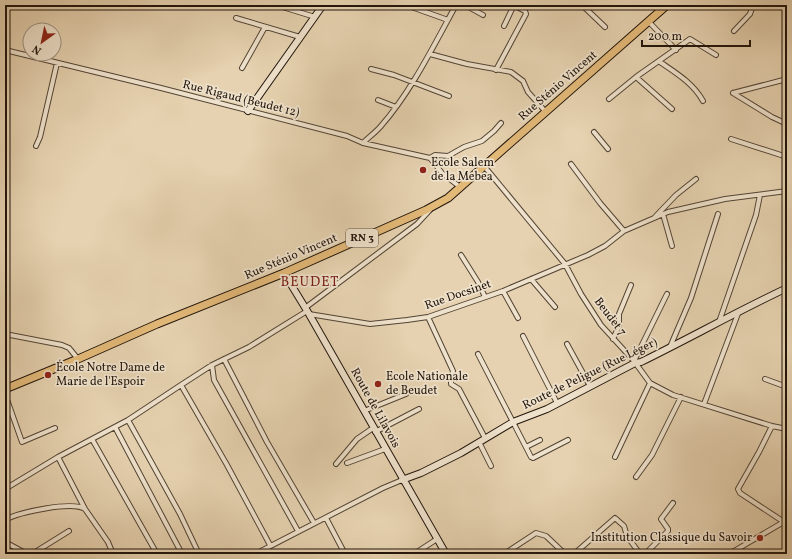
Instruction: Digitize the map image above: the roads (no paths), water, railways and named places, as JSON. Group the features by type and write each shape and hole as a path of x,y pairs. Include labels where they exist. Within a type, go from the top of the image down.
{"main road":[{"name":"Rue Sténio Vincent","path":"5,389 157,324 284,273 448,198 667,5"}],"street":[{"path":"278,5 315,17"},
{"path":"248,111 323,5"},
{"path":"406,5 448,20"},
{"path":"465,5 483,15"},
{"path":"496,70 526,14 525,11 513,5 504,26"},
{"path":"582,5 605,27"},
{"path":"734,31 750,14 753,5"},
{"path":"363,143 380,127 396,107 430,54 454,6"},
{"path":"236,18 300,37"},
{"path":"648,21 676,50"},
{"path":"242,68 265,27"},
{"path":"610,99 636,77 660,62 690,39 716,55"},
{"name":"Rue Rigaud (Beudet 12)","path":"5,50 347,136 363,143 430,158"},
{"path":"430,54 467,64 511,72 523,81 528,92 545,111"},
{"path":"660,62 688,82 698,92 703,101"},
{"path":"36,146 40,137 57,63"},
{"path":"371,69 394,75 449,96"},
{"path":"636,77 672,109"},
{"path":"787,79 733,93 772,117 787,124"},
{"path":"378,100 396,107"},
{"path":"460,187 442,173 430,158 435,155 448,156 464,147 482,141 501,123"},
{"path":"594,132 608,149"},
{"path":"731,139 787,157"},
{"path":"571,164 600,203 624,231"},
{"name":"Beudet 7","path":"484,166 565,264 581,294 601,325 634,362 650,383 673,395 772,426 787,429"},
{"path":"654,218 676,195 696,179"},
{"name":"Rue Docsinet","path":"307,311 370,324 428,317 503,291 531,279 605,246 624,231 668,212 725,199 787,191"},
{"path":"719,322 756,215 760,195"},
{"path":"5,489 58,457 128,420 212,366 248,347 307,311 417,224 435,205"},
{"path":"663,214 672,246"},
{"path":"670,348 691,298 718,214"},
{"path":"461,255 478,282 484,297"},
{"name":"Route de Lilavois","path":"284,273 446,554"},
{"path":"531,279 555,307"},
{"path":"613,339 619,326 619,314 631,285"},
{"name":"Route de Peligue (Rue Léger)","path":"402,480 421,473 513,422 557,404 634,362 641,362 670,348 740,310 787,288"},
{"path":"503,291 518,318"},
{"path":"634,362 668,294"},
{"path":"704,404 740,310"},
{"path":"428,317 453,371 451,384 459,389 485,438"},
{"path":"5,334 62,345 69,348 78,359"},
{"path":"524,336 557,404"},
{"path":"567,344 590,386"},
{"path":"478,354 531,457 533,458 568,440"},
{"path":"224,359 267,442 314,523"},
{"path":"212,366 214,380 298,531"},
{"path":"765,379 787,387"},
{"path":"615,457 650,383"},
{"path":"181,385 227,465 270,545"},
{"path":"5,394 22,442 55,428"},
{"path":"364,411 406,394"},
{"path":"636,477 652,455 681,397"},
{"path":"336,464 357,439 419,409"},
{"path":"128,420 180,514 199,554"},
{"path":"729,554 736,552 785,521 740,493 738,489 772,426"},
{"path":"115,427 182,554"},
{"path":"92,439 157,554"},
{"path":"526,447 540,440"},
{"path":"479,442 491,466"},
{"path":"347,463 385,449"},
{"path":"58,457 85,509 108,542 113,554"},
{"path":"255,554 383,488 402,480"},
{"path":"645,554 668,531 661,519 673,503"},
{"path":"5,520 10,517 32,511 69,505 81,506 85,509"},
{"path":"326,518 345,554"},
{"path":"574,554 615,518 624,526 627,536 640,554"},
{"path":"32,554 69,531"},
{"path":"504,554 536,532 546,536 565,554"},
{"path":"414,554 437,539"},
{"path":"5,542 27,554"}],"place":[{"name":"Ecole Salem de la Mebea","path":"423,170"},
{"name":"École Notre Dame de Marie de l'Espoir","path":"48,375"},
{"name":"Ecole Nationale de Beudet","path":"378,384"},
{"name":"Institution Classique du Savoir","path":"760,538"}],"district":[{"name":"BEUDET","path":"310,282"}]}
